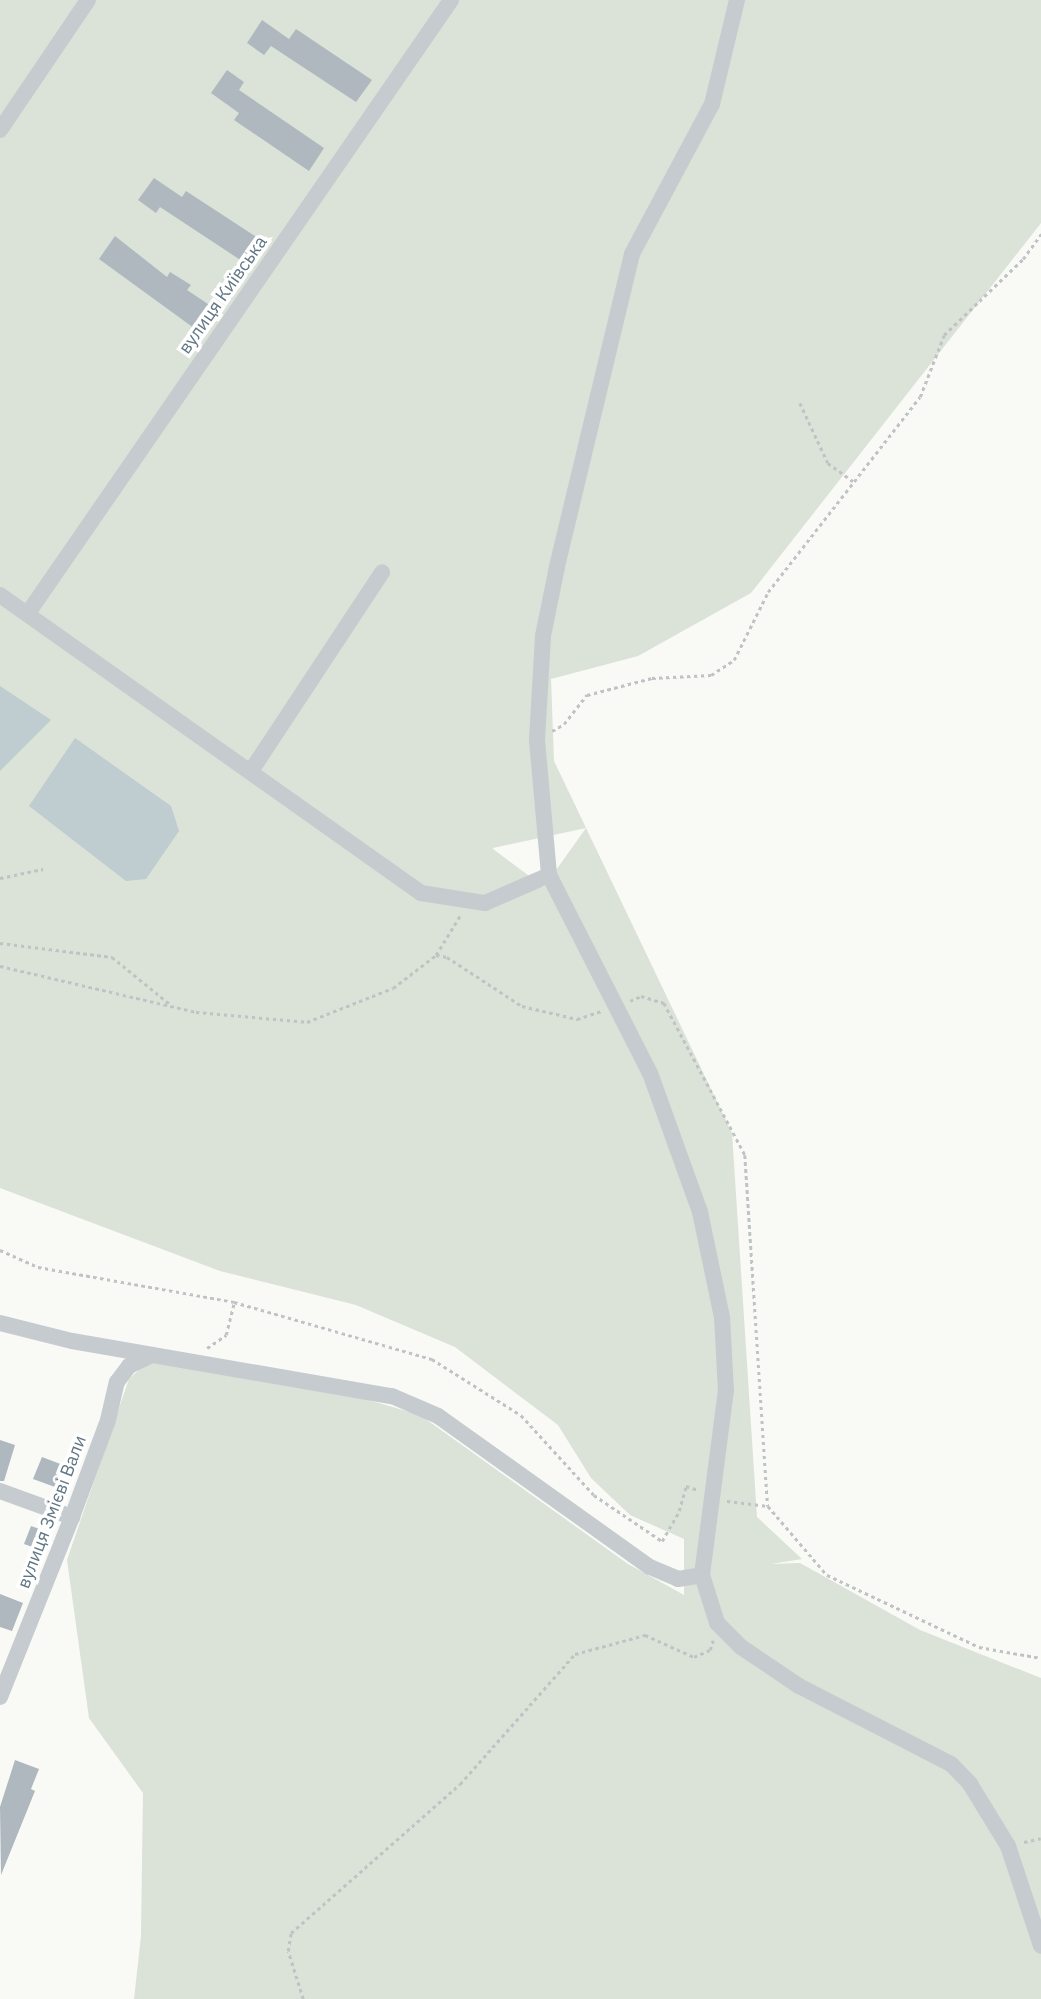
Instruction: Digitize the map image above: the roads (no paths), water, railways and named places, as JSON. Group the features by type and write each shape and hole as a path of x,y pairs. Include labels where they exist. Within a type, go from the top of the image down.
{"street":[{"path":"0,130 88,0"},
{"name":"вулиця Київська","path":"28,613 450,0"},
{"path":"737,0 712,104 632,254 543,636 537,740 549,875 650,1073 701,1212 722,1317 725,1425 702,1575 716,1623 741,1647 799,1686 951,1764 987,1805 1008,1846 1041,1947"},
{"path":"250,771 382,572"},
{"path":"0,595 421,893 485,903 549,875"},
{"path":"0,1322 152,1355 191,1358 393,1396 438,1416 650,1567 678,1579 702,1575"},
{"name":"вулиця Змієві Вали","path":"2,1687 72,1517 108,1420 117,1382 129,1366 152,1355"},
{"path":"0,1491 72,1517"}]}
